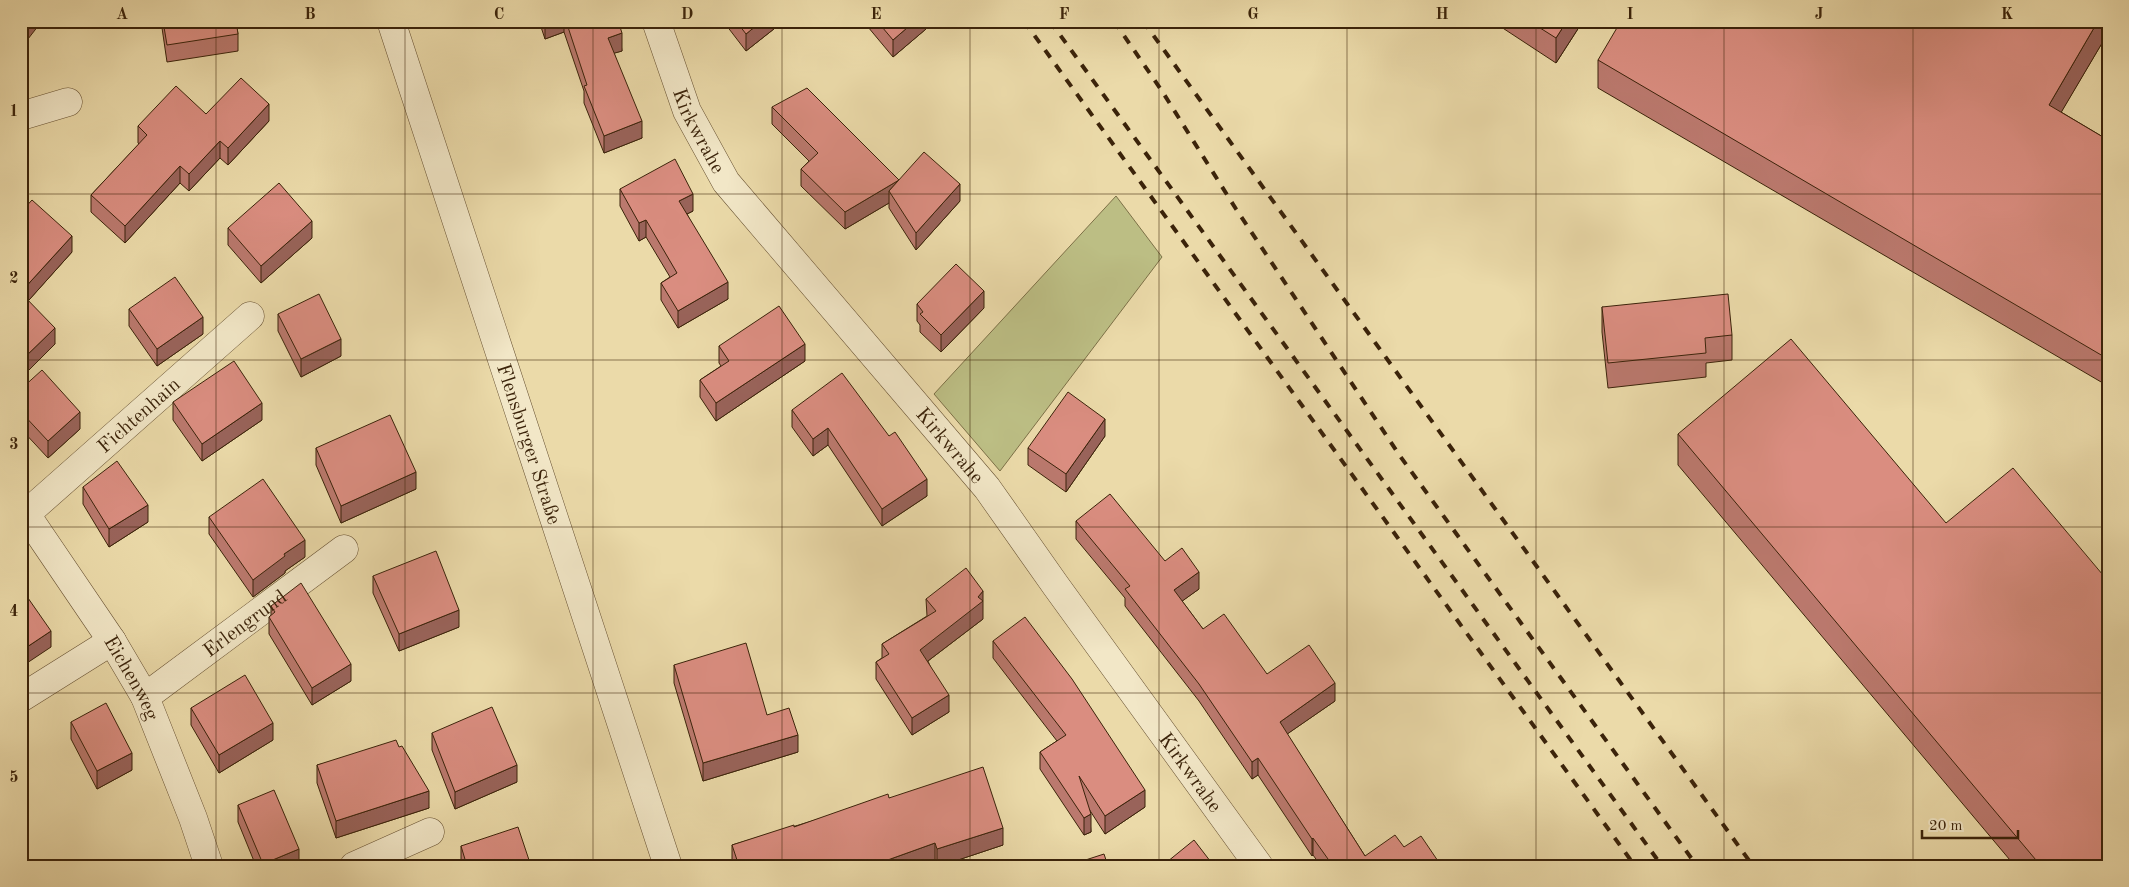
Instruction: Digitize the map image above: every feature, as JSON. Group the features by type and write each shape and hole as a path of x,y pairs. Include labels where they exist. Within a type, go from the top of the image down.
{"street":[{"name":"Flensburger Straße","path":"391,21 668,866"},
{"name":"Kirkwrahe","path":"656,21 687,111 726,182 987,488 1259,866"},
{"path":"21,116 68,102"},
{"name":"Fichtenhain","path":"24,510 250,316"},
{"name":"Eichenweg","path":"24,510 112,641 145,697 193,818 209,866"},
{"name":"Erlengrund","path":"145,697 344,549"},
{"path":"21,698 112,641"},
{"path":"354,866 430,832"}],"green space":[{"path":"1116,196 1162,257 1000,471 934,394"}],"building":[{"path":"21,21 29,21 21,31"},
{"path":"163,21 236,21 238,34 167,45"},
{"path":"566,21 618,21 622,33 608,38 642,121 604,136 584,86 587,85"},
{"path":"736,21 762,21 746,34"},
{"path":"877,21 915,21 893,40"},
{"path":"1529,21 1567,21 1556,38"},
{"path":"1621,21 2098,21 2049,105 2108,140 2108,359 1598,60"},
{"path":"241,78 269,104 228,148 220,141 189,174 180,166 125,226 91,195 147,135 138,126 176,86 206,114"},
{"path":"807,88 899,180 845,212 801,169 818,153 772,107"},
{"path":"924,152 960,184 916,233 889,191"},
{"path":"675,159 693,194 679,201 728,282 678,311 661,283 677,273 646,220 639,223 620,189"},
{"path":"279,183 312,221 261,266 228,228"},
{"path":"32,200 72,236 21,292 21,212"},
{"path":"956,264 984,291 941,335 920,314 923,312 917,304"},
{"path":"175,277 203,317 157,349 129,309"},
{"path":"21,293 55,328 25,357 21,353"},
{"path":"319,294 341,339 301,359 278,314"},
{"path":"1728,294 1732,335 1705,338 1706,353 1608,363 1602,307"},
{"path":"779,306 805,344 716,403 700,380 729,361 719,346"},
{"path":"1791,339 1946,523 2013,468 2108,581 2108,866 2041,866 1678,434"},
{"path":"234,361 262,403 202,444 173,402"},
{"path":"42,370 80,412 48,441 21,412 21,389"},
{"path":"842,373 889,436 895,432 927,479 882,509 828,428 813,439 792,410"},
{"path":"1068,392 1105,419 1066,474 1028,448"},
{"path":"390,415 416,472 341,506 316,448"},
{"path":"117,461 148,505 109,529 83,487"},
{"path":"263,479 305,540 284,554 285,556 253,580 209,517"},
{"path":"1110,494 1165,561 1182,548 1199,572 1174,590 1203,629 1224,614 1267,674 1309,645 1335,683 1280,722 1365,856 1395,835 1404,847 1421,836 1440,864 1437,866 1333,866 1312,839 1258,758 1252,762 1199,684 1125,589 1130,586 1076,521"},
{"path":"436,551 459,610 399,634 373,576"},
{"path":"966,568 983,591 978,597 983,601 920,650 949,695 912,718 876,662 889,654 882,644 936,611 926,599"},
{"path":"301,583 351,664 312,688 269,617 275,612 271,606"},
{"path":"21,588 51,631 21,651"},
{"path":"1025,617 1072,679 1145,790 1105,816 1079,776 1091,814 1084,818 1040,752 1066,735 993,641"},
{"path":"746,643 767,715 789,708 798,735 703,763 674,665"},
{"path":"245,675 273,723 219,755 191,708"},
{"path":"106,703 132,753 97,771 71,722"},
{"path":"492,707 517,765 455,792 432,733"},
{"path":"396,740 399,747 402,746 429,791 336,821 317,765"},
{"path":"983,767 1003,828 937,849 935,843 871,866 739,866 732,845 794,825 794,827 888,794 889,798"},
{"path":"274,790 299,849 263,864 238,805"},
{"path":"518,827 531,866 467,866 461,846"},
{"path":"1194,840 1214,866 1162,866"},
{"path":"1104,854 1108,866 1067,866"}],"railway":[{"path":"1024,21 1635,866"},
{"path":"1050,21 1662,866"},
{"path":"1114,21 1162,91 1236,209 1400,456 1697,866"},
{"path":"1143,21 1753,866"}]}
